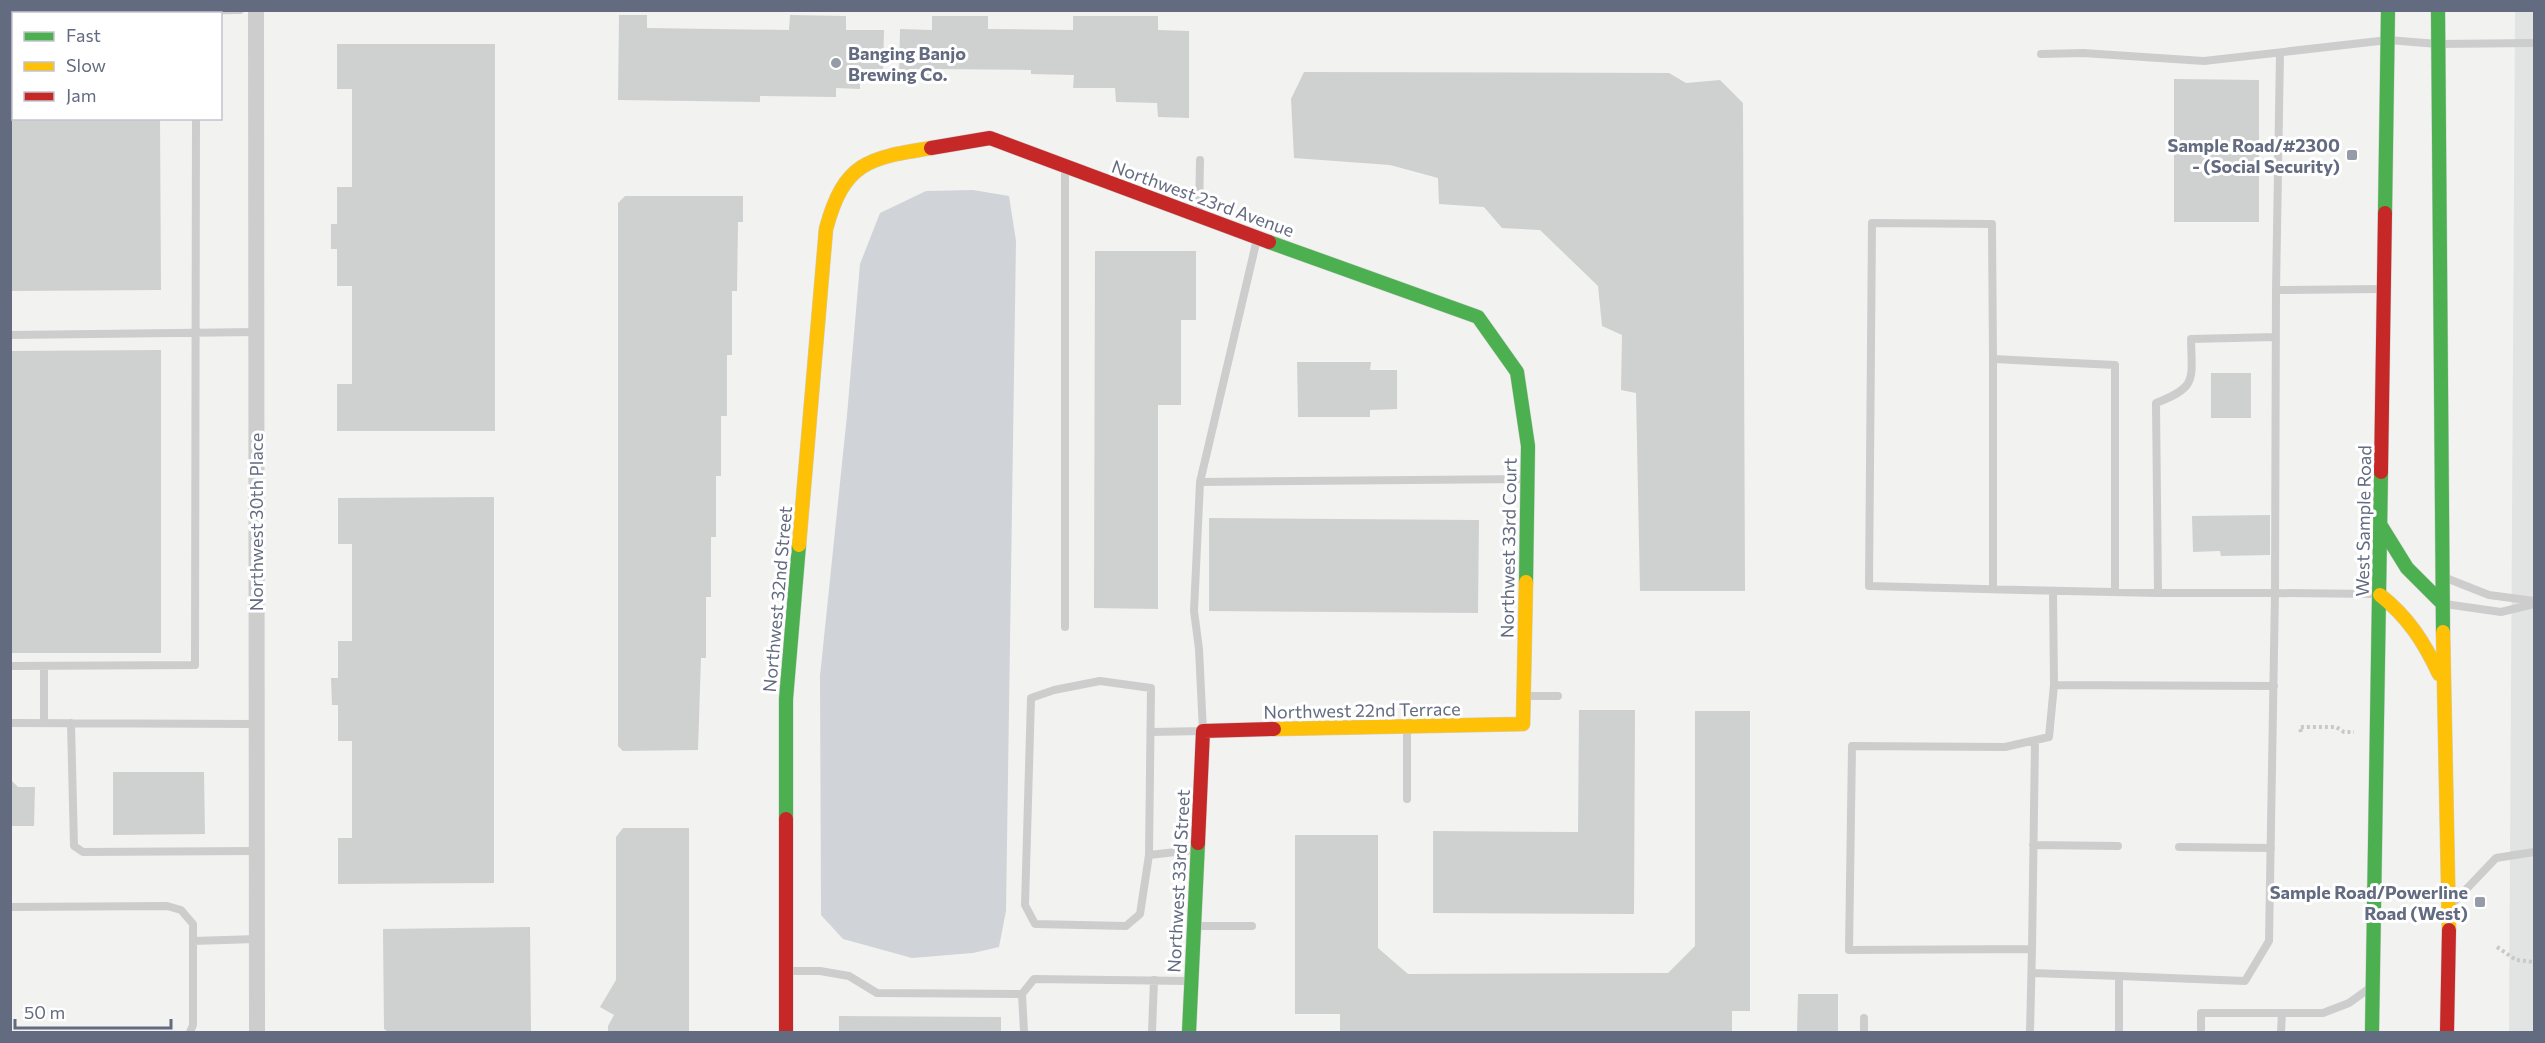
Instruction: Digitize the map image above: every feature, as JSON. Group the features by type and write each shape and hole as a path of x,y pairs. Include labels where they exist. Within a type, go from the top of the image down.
{"street":[{"name":"Northwest 30th Place","path":"256,10 256,1032"},
{"name":"West Sample Road","path":"2372,1032 2388,10"},
{"path":"2438,10 2442,603 2449,908 2447,1032"},
{"name":"Northwest 23rd Avenue","path":"850,175 882,156 990,138 1198,217 1478,316 1517,372"},
{"name":"Northwest 32nd Street","path":"786,1032 786,699 826,229 834,199 850,175"},
{"name":"Northwest 33rd Court","path":"1517,372 1528,446 1522,724"},
{"path":"2381,526 2419,585 2442,603"},
{"path":"2380,594 2404,614 2421,636 2443,680"},
{"name":"Northwest 22nd Terrace","path":"1203,731 1522,724"},
{"name":"Northwest 33rd Street","path":"1189,1032 1203,731"}],"lane":[{"path":"196,12 240,10"},
{"path":"2041,54 2083,53 2204,61 2388,40 2438,44 2535,43"},
{"path":"2032,973 2245,981 2270,941 2276,593 2276,290 2280,52"},
{"path":"10,666 195,665 196,120"},
{"path":"1198,217 1200,160"},
{"path":"1065,167 1065,627"},
{"path":"1993,589 1992,224 1872,223 1869,586 2158,593 2380,594"},
{"path":"1152,732 1203,731 1194,611 1200,482 1257,238"},
{"path":"2276,290 2385,289"},
{"path":"10,335 256,332"},
{"path":"2158,593 2156,403 2181,393 2192,377 2191,339 2276,337"},
{"path":"1993,359 2115,365 2115,592"},
{"path":"1200,482 1527,479"},
{"path":"2442,576 2489,596 2535,603"},
{"path":"2032,949 1849,950 1852,746 2005,747 2049,737 2054,685 2053,591"},
{"path":"2442,603 2501,612 2535,603"},
{"path":"44,723 45,666"},
{"path":"1100,681 1151,688 1149,855 1140,914 1126,926 1035,924 1025,905 1031,698 1054,690 1100,681"},
{"path":"2054,685 2274,686"},
{"path":"1523,696 1558,696"},
{"path":"10,723 256,724"},
{"path":"71,723 74,846 82,852 256,851"},
{"path":"1407,727 1407,799"},
{"path":"2030,1032 2035,741"},
{"path":"2033,845 2118,846"},
{"path":"2179,847 2271,848"},
{"path":"1149,855 1197,849"},
{"path":"2449,908 2496,858 2535,852"},
{"path":"10,907 167,906 181,910 193,924 194,1025 190,1032"},
{"path":"1194,926 1252,926"},
{"path":"193,940 256,939"},
{"path":"786,971 820,971 849,976 877,993 1023,994"},
{"path":"2119,976 2119,1032"},
{"path":"1024,1032 1023,994 1034,979 1191,981"},
{"path":"1152,1032 1154,980"},
{"path":"2201,1029 2201,1012 2323,1013 2349,1003 2373,986"},
{"path":"2281,1032 2282,1013"},
{"path":"1864,1018 1864,1032"}],"path":[{"path":"2301,144 2341,145"},
{"path":"2301,732 2300,727 2337,727 2344,732 2358,733"},
{"path":"2497,947 2516,960 2534,962"}],"shaded area":[{"path":"2534,10 2534,1032 2509,1032 2515,11"},
{"path":"973,190 1009,196 1016,241 1006,911 999,947 973,953 912,958 843,939 821,915 820,676 860,264 880,213 926,191"}],"building":[{"path":"619,15 647,15 647,28 789,30 790,15 846,16 846,30 884,30 883,72 873,71 873,79 860,79 860,89 836,88 836,97 760,96 760,102 618,100"},
{"path":"932,16 988,16 988,29 1073,30 1073,16 1158,16 1158,30 1189,31 1189,118 1158,117 1157,103 1116,102 1115,88 1073,88 1074,75 1031,74 1031,70 932,69 932,78 899,78 900,29 932,30"},
{"path":"10,27 12,27 12,120 160,120 161,290 10,291"},
{"path":"337,44 495,44 495,431 337,431 337,384 352,384 352,286 337,286 337,249 331,249 331,224 337,224 337,187 352,187 352,89 337,89"},
{"path":"1304,72 1669,73 1686,83 1720,80 1743,103 1745,591 1640,591 1636,393 1621,390 1622,335 1602,326 1598,286 1540,230 1502,228 1484,207 1439,204 1438,178 1390,165 1294,158 1291,99"},
{"path":"2174,79 2259,80 2259,222 2174,222"},
{"path":"625,196 743,196 743,222 738,222 737,291 732,291 732,355 727,355 727,416 721,416 721,476 716,476 716,537 711,537 711,597 706,597 706,658 701,658 698,750 623,751 618,746 618,203"},
{"path":"1095,251 1196,251 1196,320 1181,320 1181,405 1158,405 1158,609 1094,608"},
{"path":"161,350 161,653 10,653 10,351"},
{"path":"1297,362 1371,362 1370,370 1397,370 1397,409 1370,410 1370,417 1298,417"},
{"path":"2211,373 2251,373 2251,418 2211,418"},
{"path":"494,497 494,883 338,884 338,838 352,838 352,741 338,741 338,705 332,705 331,678 338,678 338,641 352,641 352,544 338,544 338,498"},
{"path":"2270,515 2270,555 2221,556 2220,551 2193,552 2192,516"},
{"path":"1209,518 1479,520 1478,613 1209,611"},
{"path":"1579,710 1635,710 1634,914 1433,913 1433,831 1578,832"},
{"path":"1695,711 1750,711 1750,1011 1732,1011 1732,1032 1340,1032 1340,1014 1295,1014 1295,835 1378,835 1378,948 1408,974 1668,973 1695,946"},
{"path":"113,772 204,772 205,834 113,835"},
{"path":"10,779 18,787 35,787 34,826 10,826"},
{"path":"623,828 689,828 689,1032 608,1032 608,1026 614,1015 600,1007 616,980 616,837"},
{"path":"530,927 531,1032 388,1032 384,1029 383,929"},
{"path":"1798,994 1838,994 1838,1032 1797,1032"},
{"path":"839,1016 1001,1017 1001,1032 839,1032"}],"traffic: fast":[{"path":"2385,213 2388,10"},
{"path":"2438,10 2443,632"},
{"path":"1269,242 1478,317 1517,372 1528,446 1526,582"},
{"path":"2372,1032 2381,472"},
{"path":"2381,526 2407,568 2442,603"},
{"path":"786,819 786,699 799,545"},
{"path":"1189,1032 1198,843"}],"traffic: slow":[{"path":"799,545 826,229 833,207 841,189 862,167 891,155 931,148"},
{"path":"1274,729 1523,724 1526,582"},
{"path":"2380,595 2399,612 2414,631 2439,674"},
{"path":"2443,632 2449,930"}],"traffic: jam":[{"path":"931,148 990,138 1269,242"},
{"path":"2381,472 2385,213"},
{"path":"1198,843 1203,731 1274,729"},
{"path":"786,819 786,1032"},
{"path":"2447,1032 2449,930"}],"place":[{"name":"Banging Banjo Brewing Co.","path":"836,63"},
{"name":"Sample Road/#2300 - (Social Security)","path":"2352,155"},
{"name":"Sample Road/Powerline Road (West)","path":"2480,902"}]}
